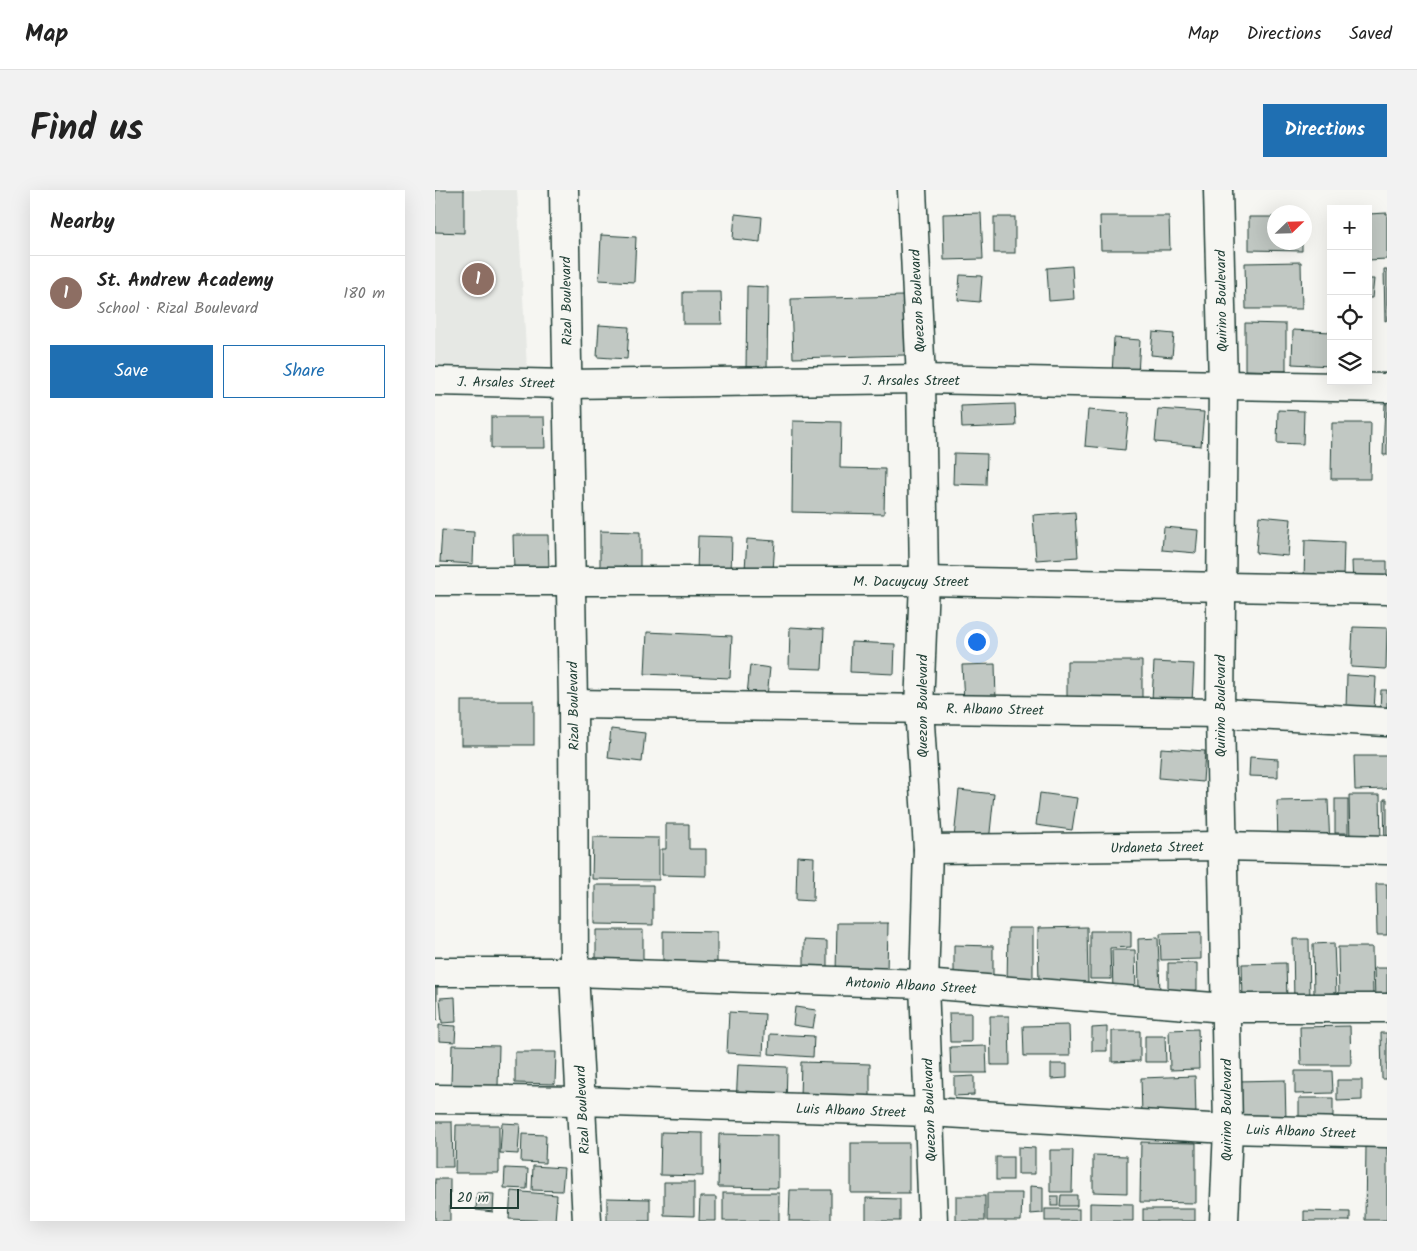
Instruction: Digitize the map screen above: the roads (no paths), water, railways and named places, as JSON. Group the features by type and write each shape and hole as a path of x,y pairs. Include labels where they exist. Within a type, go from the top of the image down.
{"street":[{"name":"Rizal Boulevard","path":"565,190 573,704 574,972 587,1221"},
{"name":"Quezon Boulevard","path":"912,190 921,379 924,581 919,708 928,849 924,984 933,1221"},
{"name":"Quirino Boulevard","path":"1218,190 1223,384 1220,713 1221,846 1228,1129 1224,1221"},
{"name":"J. Arsales Street","path":"435,381 567,384 921,379 1387,388"},
{"name":"M. Dacuycuy Street","path":"435,581 924,581 1387,590"},
{"name":"R. Albano Street","path":"573,704 1220,713 1387,722"},
{"name":"Urdaneta Street","path":"928,849 1221,846 1387,850"},
{"name":"Antonio Albano Street","path":"435,972 574,972 924,984 1225,1008 1387,1008"},
{"name":"Luis Albano Street","path":"435,1099 581,1101 929,1112 1228,1129 1387,1134"}],"place":[{"name":"St. Andrew Academy","path":"478,279"}]}
